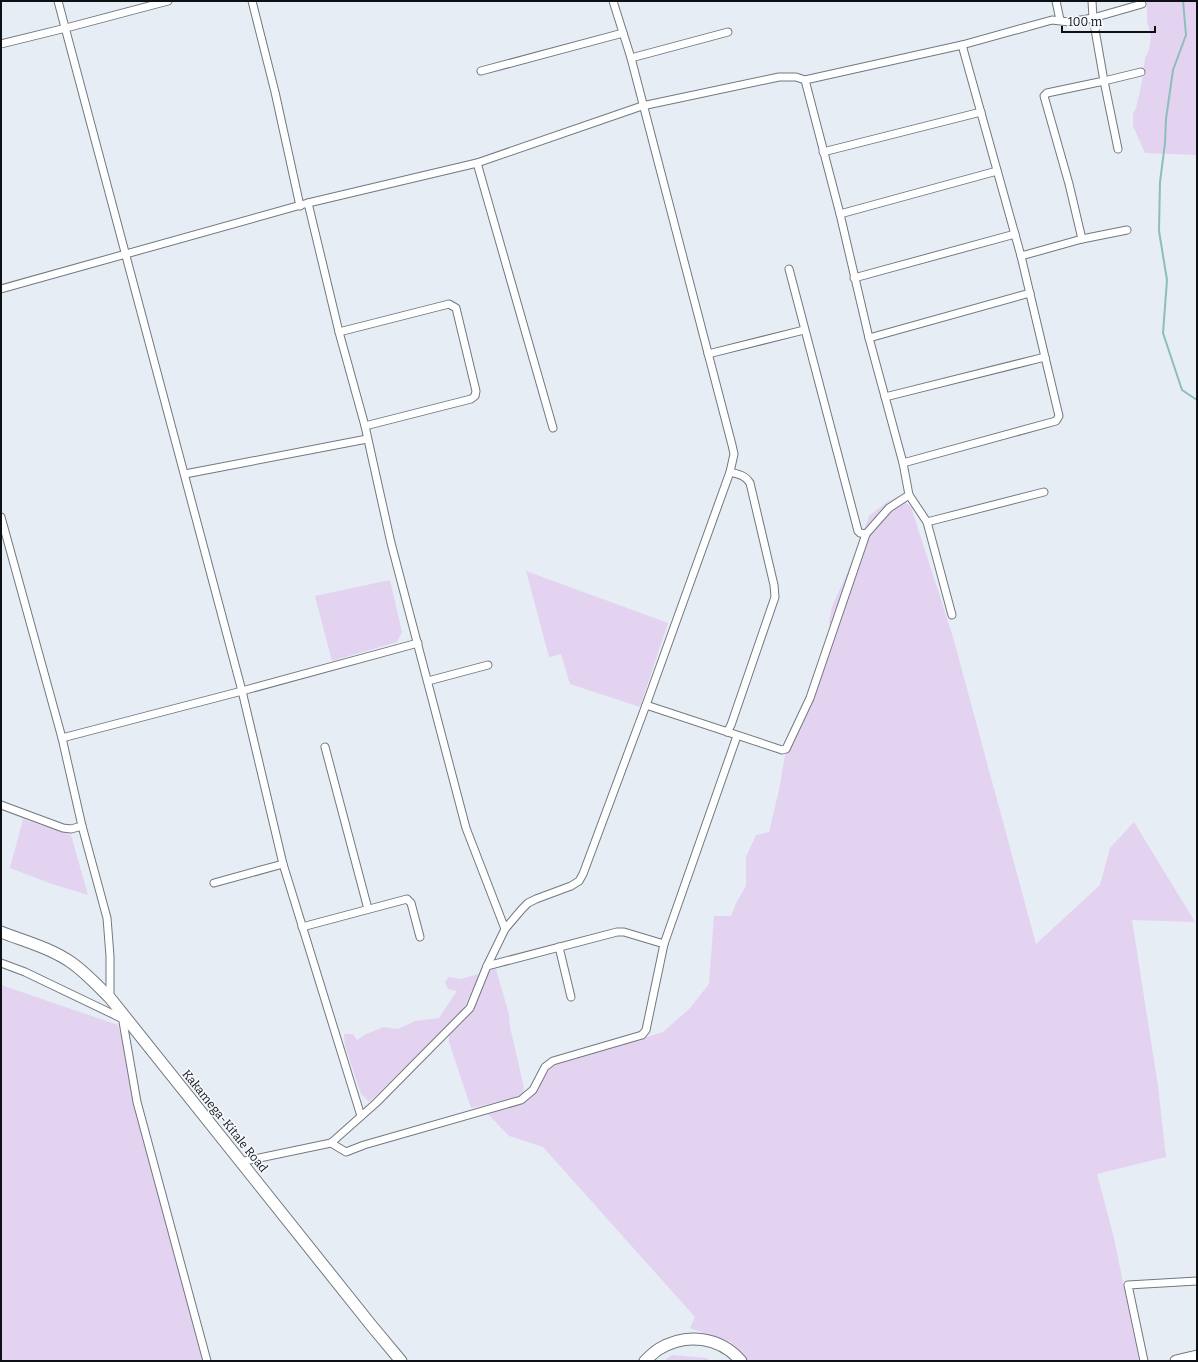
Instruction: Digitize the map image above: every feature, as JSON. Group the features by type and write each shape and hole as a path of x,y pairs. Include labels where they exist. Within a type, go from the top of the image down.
{"highway":[{"name":"Kakamega-Kitale Road","path":"1,932 43,948 71,962 88,976 110,998 122,1015 401,1361"},
{"path":"645,1361 658,1349 673,1342 686,1339 703,1339 719,1344 734,1352 741,1361"},
{"path":"1176,1361 1197,1356"}],"street":[{"path":"58,1 242,691 283,864 361,1116"},
{"path":"1,44 168,1"},
{"path":"252,1 275,92 300,206"},
{"path":"240,1162 331,1143 376,1103 465,1013 474,1000 487,966 505,929 528,903 571,886 579,881 583,874 646,706 730,472 734,449 630,58 613,1"},
{"path":"1056,1 1060,20"},
{"path":"1092,1 1093,18 1104,81 1118,149"},
{"path":"1,289 308,203 478,163 642,106 779,77 796,77 805,80 962,45 1052,20 1069,22 1093,18 1142,4"},
{"path":"630,58 728,32"},
{"path":"481,71 623,33"},
{"path":"904,463 1056,421 1060,416 1021,256 962,45"},
{"path":"1082,239 1069,184 1044,98 1047,93 1141,72"},
{"path":"805,80 840,214 869,338 904,463 909,495 927,522 952,615"},
{"path":"823,152 981,112"},
{"path":"478,163 553,428"},
{"path":"840,214 998,171"},
{"path":"308,203 339,332 365,426 391,543 466,828 505,929"},
{"path":"1021,256 1082,239 1127,230"},
{"path":"854,278 1015,234"},
{"path":"788,269 858,531 866,534"},
{"path":"869,338 1030,293"},
{"path":"339,332 449,304 456,308 476,391 475,396 471,399 365,426"},
{"path":"708,354 804,330"},
{"path":"885,397 1045,357"},
{"path":"185,474 367,439"},
{"path":"727,732 731,725 775,597 774,585 750,483 746,478 730,472"},
{"path":"927,522 1044,492"},
{"path":"646,706 782,750 786,749 810,698 866,534 889,508 909,495"},
{"path":"1,516 62,738 82,826 107,918 110,956 110,998"},
{"path":"62,738 418,643"},
{"path":"428,681 488,665"},
{"path":"331,1143 346,1152 364,1145 521,1100 533,1090 545,1067 553,1061 642,1035 646,1030 664,944 737,736"},
{"path":"325,747 368,909"},
{"path":"1,805 63,828 71,829 82,826"},
{"path":"214,883 283,864"},
{"path":"302,926 407,899 411,903 420,937"},
{"path":"487,966 621,931 664,944"},
{"path":"559,947 570,997"},
{"path":"1,963 26,972 122,1015 137,1102 207,1361"},
{"path":"1144,1361 1128,1285 1197,1281"}],"shaded area":[{"path":"1147,1 1197,1 1197,155 1145,153 1133,126 1133,114 1136,108 1142,82 1145,58 1149,50 1151,37 1147,21"},
{"path":"898,496 911,507 953,637 1036,944 1100,885 1110,848 1134,822 1195,922 1132,920 1158,1086 1166,1157 1097,1174 1114,1238 1139,1361 747,1361 730,1342 690,1328 695,1317 543,1147 509,1136 488,1114 526,1102 552,1066 663,1032 690,1008 709,984 714,916 731,916 737,901 746,886 746,857 756,835 769,832 779,790 785,755 813,698 833,641 829,622 832,607 859,546 869,516 887,502"},
{"path":"526,571 668,623 640,707 570,684 561,654 549,657"},
{"path":"390,580 402,632 397,642 332,661 315,596"},
{"path":"23,819 71,835 88,895 49,883 10,868"},
{"path":"495,966 509,1014 510,1027 524,1088 522,1097 471,1108 449,1042 449,1035 475,1007 488,968"},
{"path":"479,974 462,1012 369,1102 361,1094 345,1046 344,1034 353,1034 357,1040 366,1034 384,1027 398,1029 415,1021 439,1018 457,991 448,989 445,982 449,977 460,979"},
{"path":"1,985 118,1025 209,1361 1,1361"},
{"path":"672,1355 707,1358 710,1361 664,1361"}],"waterway":[{"path":"1183,1 1186,35 1173,70 1166,119 1165,143 1160,182 1159,231 1167,280 1163,333 1182,390 1197,400"}]}
